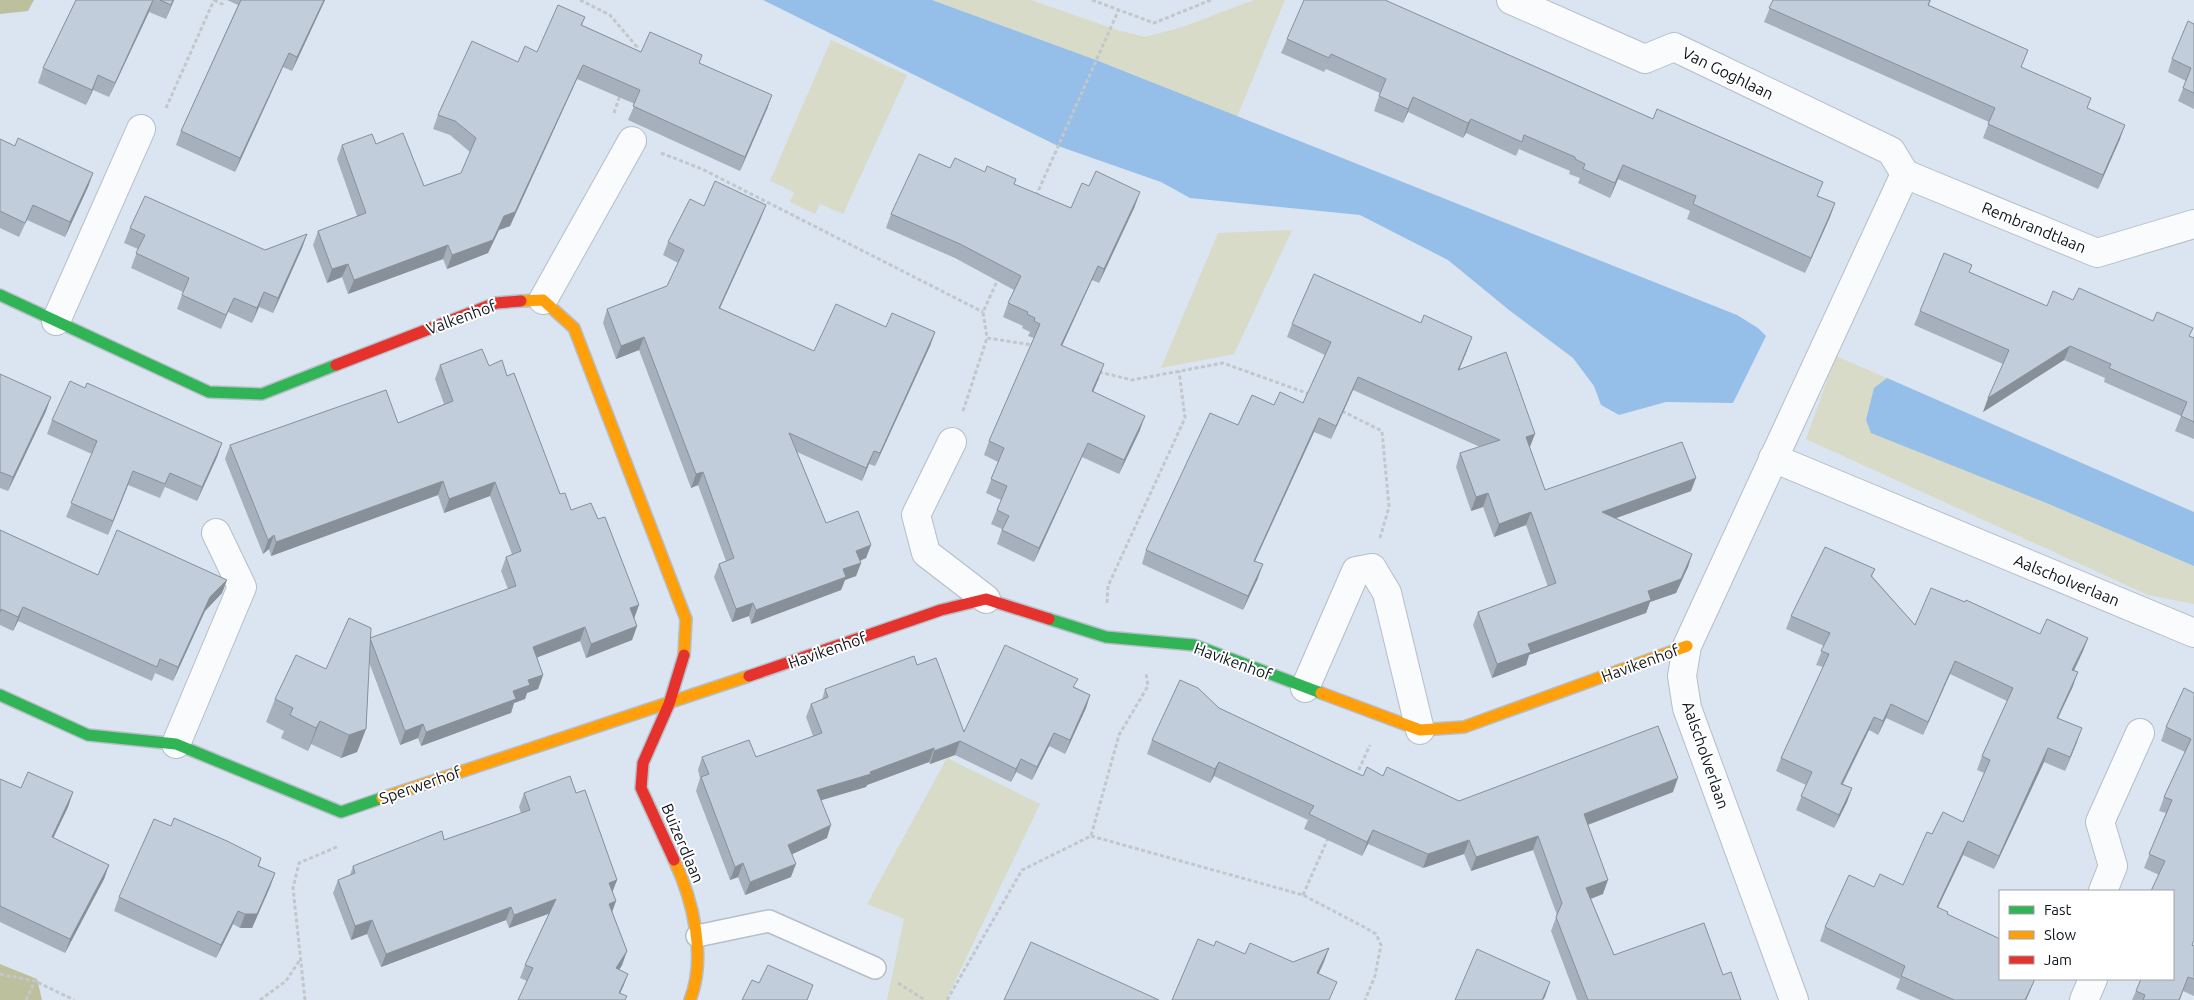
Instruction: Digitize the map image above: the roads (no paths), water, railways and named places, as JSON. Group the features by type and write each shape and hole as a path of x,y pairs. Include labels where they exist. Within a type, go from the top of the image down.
{"street":[{"name":"Van Goghlaan","path":"1511,0 1645,59 1674,47 1891,152 1905,174"},
{"path":"56,321 141,129"},
{"path":"632,141 543,300 574,328 686,619 686,650 669,704"},
{"name":"Rembrandtlaan","path":"1905,174 2097,253 2194,224"},
{"name":"Aalscholverlaan","path":"1798,998 1687,708 1682,676 1688,646 1905,174"},
{"name":"Valkenhof","path":"0,295 210,392 262,394 496,303 543,300"},
{"name":"Havikenhof","path":"952,442 916,515 926,553 986,599 1106,636 1194,645 1420,730 1464,727 1688,646"},
{"name":"Aalscholverlaan","path":"1773,458 2194,633"},
{"path":"0,695 88,735 176,744 242,587 216,533"},
{"path":"1305,688 1356,571 1372,568 1387,593 1420,730"},
{"name":"Havikenhof","path":"669,704 941,610 986,599"},
{"name":"Sperwerhof","path":"176,744 341,812 669,704"},
{"name":"Buizerdlaan","path":"669,704 643,763 641,788 681,874 697,936 696,988 690,1000"},
{"path":"2103,890 2113,866 2100,822 2140,733"},
{"path":"2084,1000 2093,980"}],"lane":[{"path":"697,936 769,921 875,968"}],"water":[{"path":"763,0 932,0 1096,60 1737,315 1758,328 1766,336 1733,403 1666,402 1619,415 1601,405 1594,386 1573,358 1509,310 1448,260 1360,215 1190,198 1161,182 1058,146"},
{"path":"1887,378 2194,512 2194,566 2044,502 1871,433 1866,420 1874,388"}]}
